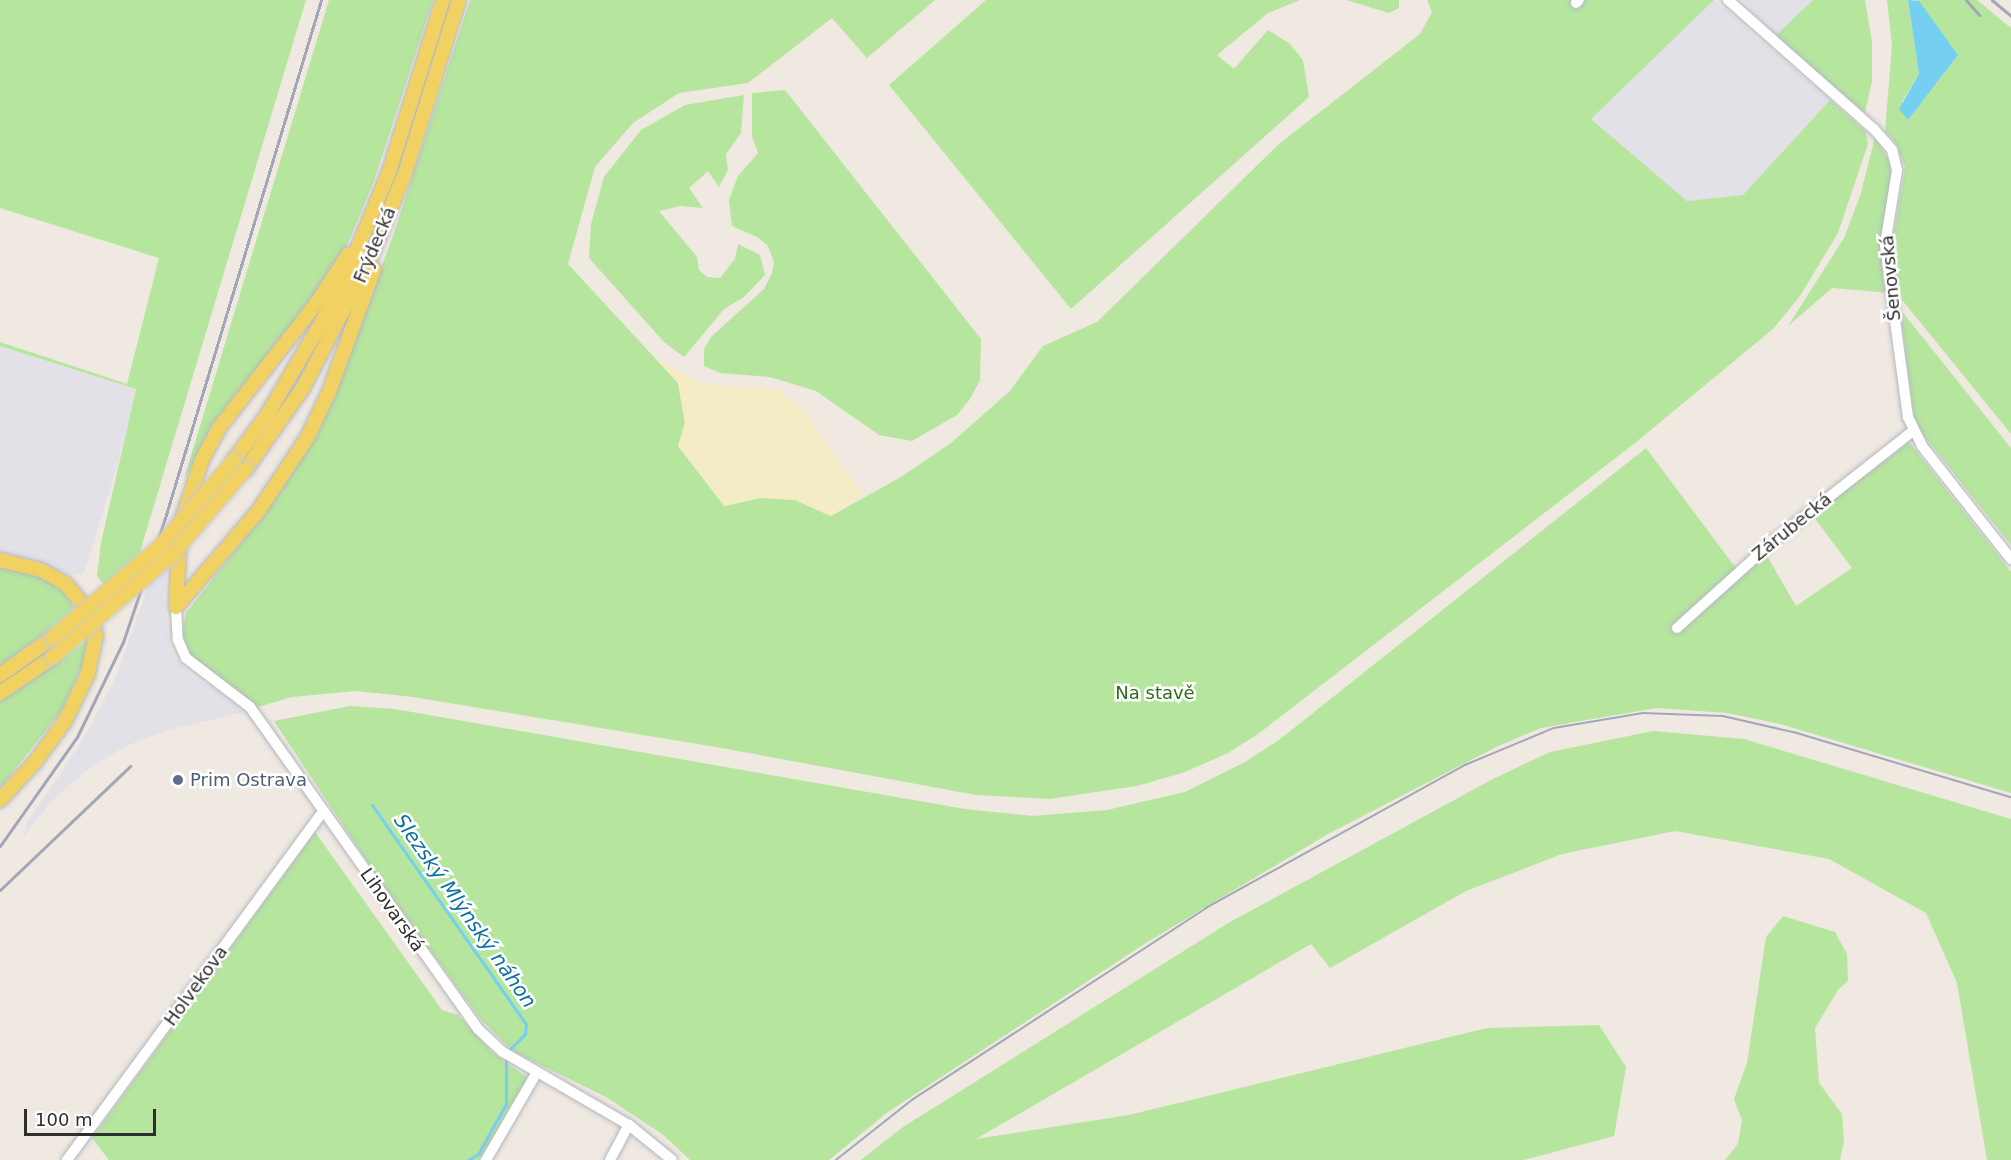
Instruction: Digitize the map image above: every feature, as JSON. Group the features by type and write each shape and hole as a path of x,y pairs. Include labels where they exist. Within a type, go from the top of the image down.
{"main road":[{"name":"Frýdecká","path":"0,675 52,638 160,546 234,460 267,415 339,293 389,172 443,0"},
{"name":"Frýdecká","path":"0,693 53,657 172,555 246,470 303,388 340,322 405,173 459,0"},
{"path":"176,608 182,514 213,437 342,266 389,172"},
{"path":"176,608 259,510 315,424 357,319 405,173"},
{"path":"0,560 32,566 66,584 90,613 96,635 88,674 65,721 35,762 0,800"}],"street":[{"name":"Šenovská","path":"1728,0 1874,129 1892,150 1897,170 1885,245 1913,431 2011,559"},
{"name":"Zárubecká","path":"1677,628 1770,544 1913,431"},
{"name":"Lihovarská","path":"176,608 178,640 188,661 244,700 465,1014 503,1052 629,1125 672,1160"},
{"name":"Holvekova","path":"72,1158 323,811"},
{"path":"486,1160 537,1072"},
{"path":"609,1160 629,1125"}],"shaded area":[{"path":"1714,0 1830,100 1743,195 1687,201 1591,119"},
{"path":"1743,0 1813,0 1775,36"},
{"path":"0,346 136,389 118,463 85,571 81,574 69,574 45,564 0,554"},
{"path":"172,520 164,599 170,650 192,676 221,692 243,712 168,730 124,747 86,771 52,801 22,838 28,821 83,740 115,679"}],"green space":[{"path":"0,0 306,0 139,555 104,585 97,576 101,543 136,389 0,346 0,342 127,384 159,258 0,208"},
{"path":"329,0 433,0 374,181 340,262 217,424 184,479"},
{"name":"Na stavě","path":"470,0 935,0 867,58 832,18 748,83 679,93 633,123 595,167 568,264 678,383 685,423 678,446 724,506 760,498 795,500 831,516 901,477 951,443 1010,391 1043,346 1097,322 1279,144 1420,34 1432,12 1427,0 1714,0 1591,119 1687,201 1743,195 1830,100 1866,132 1868,144 1838,233 1800,296 1773,329 1635,443 1258,734 1228,753 1185,772 1137,786 1049,799 976,795 716,747 413,697 356,691 292,697 258,707 190,655 182,635 186,613 267,510 317,435 392,239"},
{"path":"986,0 1300,0 1268,13 1217,55 1234,69 1268,30 1290,44 1303,60 1309,97 1071,309 889,85"},
{"path":"1346,0 1399,0 1399,8 1389,13"},
{"path":"1813,0 1865,0 1872,41 1872,81 1865,113 1775,36"},
{"path":"1887,0 1908,0 1919,74 1902,102 1908,120 1958,55 1917,0 1977,0 2011,28 2011,434 1898,295 1892,246 1905,167 1895,142 1885,131 1892,46"},
{"path":"785,90 981,339 980,380 970,399 957,415 912,441 879,435 816,391 770,377 720,373 704,366 704,349 711,337 764,289 772,273 774,262 768,246 757,237 732,226 729,200 738,176 758,153 752,136 752,93"},
{"path":"744,95 741,133 726,154 728,170 719,187 708,171 689,188 703,208 680,206 659,211 697,257 699,270 707,277 720,278 735,259 738,244 760,255 765,275 744,297 724,309 684,357 664,342 589,258 591,224 604,177 641,130 685,105"},
{"path":"1875,137 1889,161 1895,157 1889,213 1891,293 1832,288 1788,326 1844,238 1861,193"},
{"path":"1900,309 2011,448 2011,545 1920,431 1914,417"},
{"path":"1909,442 2011,572 2011,793 1780,724 1727,713 1656,708 1541,728 1496,747 1328,834 1149,941 888,1112 829,1160 690,1160 662,1134 606,1097 514,1052 481,1020 378,878 274,721 350,706 395,709 965,809 1033,816 1107,810 1185,792 1245,762 1279,740 1646,448 1738,571 1763,549 1796,606 1852,568 1813,516"},
{"path":"0,568 47,577 69,593 74,611 0,666"},
{"path":"88,640 83,664 63,709 0,788 0,701"},
{"path":"1653,731 1744,739 2011,819 2011,1160 1987,1160 1957,983 1926,913 1829,859 1675,831 1562,854 1466,891 1330,968 1311,944 976,1139 1129,1115 1487,1028 1599,1025 1626,1067 1614,1136 1524,1160 861,1160 903,1127 1230,922 1493,779 1550,752"},
{"path":"315,832 442,1010 458,1015 493,1053 528,1078 515,1105 479,1160 109,1160 92,1138"},
{"path":"1783,916 1835,932 1847,954 1848,981 1838,990 1815,1028 1819,1083 1842,1114 1844,1141 1840,1160 1725,1160 1738,1144 1742,1120 1734,1099 1747,1063 1766,937"}],"sand":[{"path":"655,358 694,380 719,386 778,389 804,410 863,496 831,516 795,500 760,498 725,506 678,446 685,423 678,383"}],"water":[{"path":"1908,0 1919,1 1958,55 1908,120 1899,109 1919,74"}],"waterway":[{"name":"Slezský Mlýnský náhon","path":"372,805 526,1024 525,1034 507,1052"},
{"name":"Slezský Mlýnský náhon","path":"468,1160 478,1154 506,1104 506,1059"}],"tram line":[{"path":"836,1160 912,1100 1206,908 1465,765 1554,728 1643,713 1723,716 1797,733 2011,797"}],"railway":[{"path":"0,846 77,737 123,642 165,518 321,0"},
{"path":"1966,0 1979,15"},
{"path":"1992,0 2011,16"},
{"path":"0,890 130,766"}],"place":[{"name":"Prim Ostrava","path":"178,780"}]}
